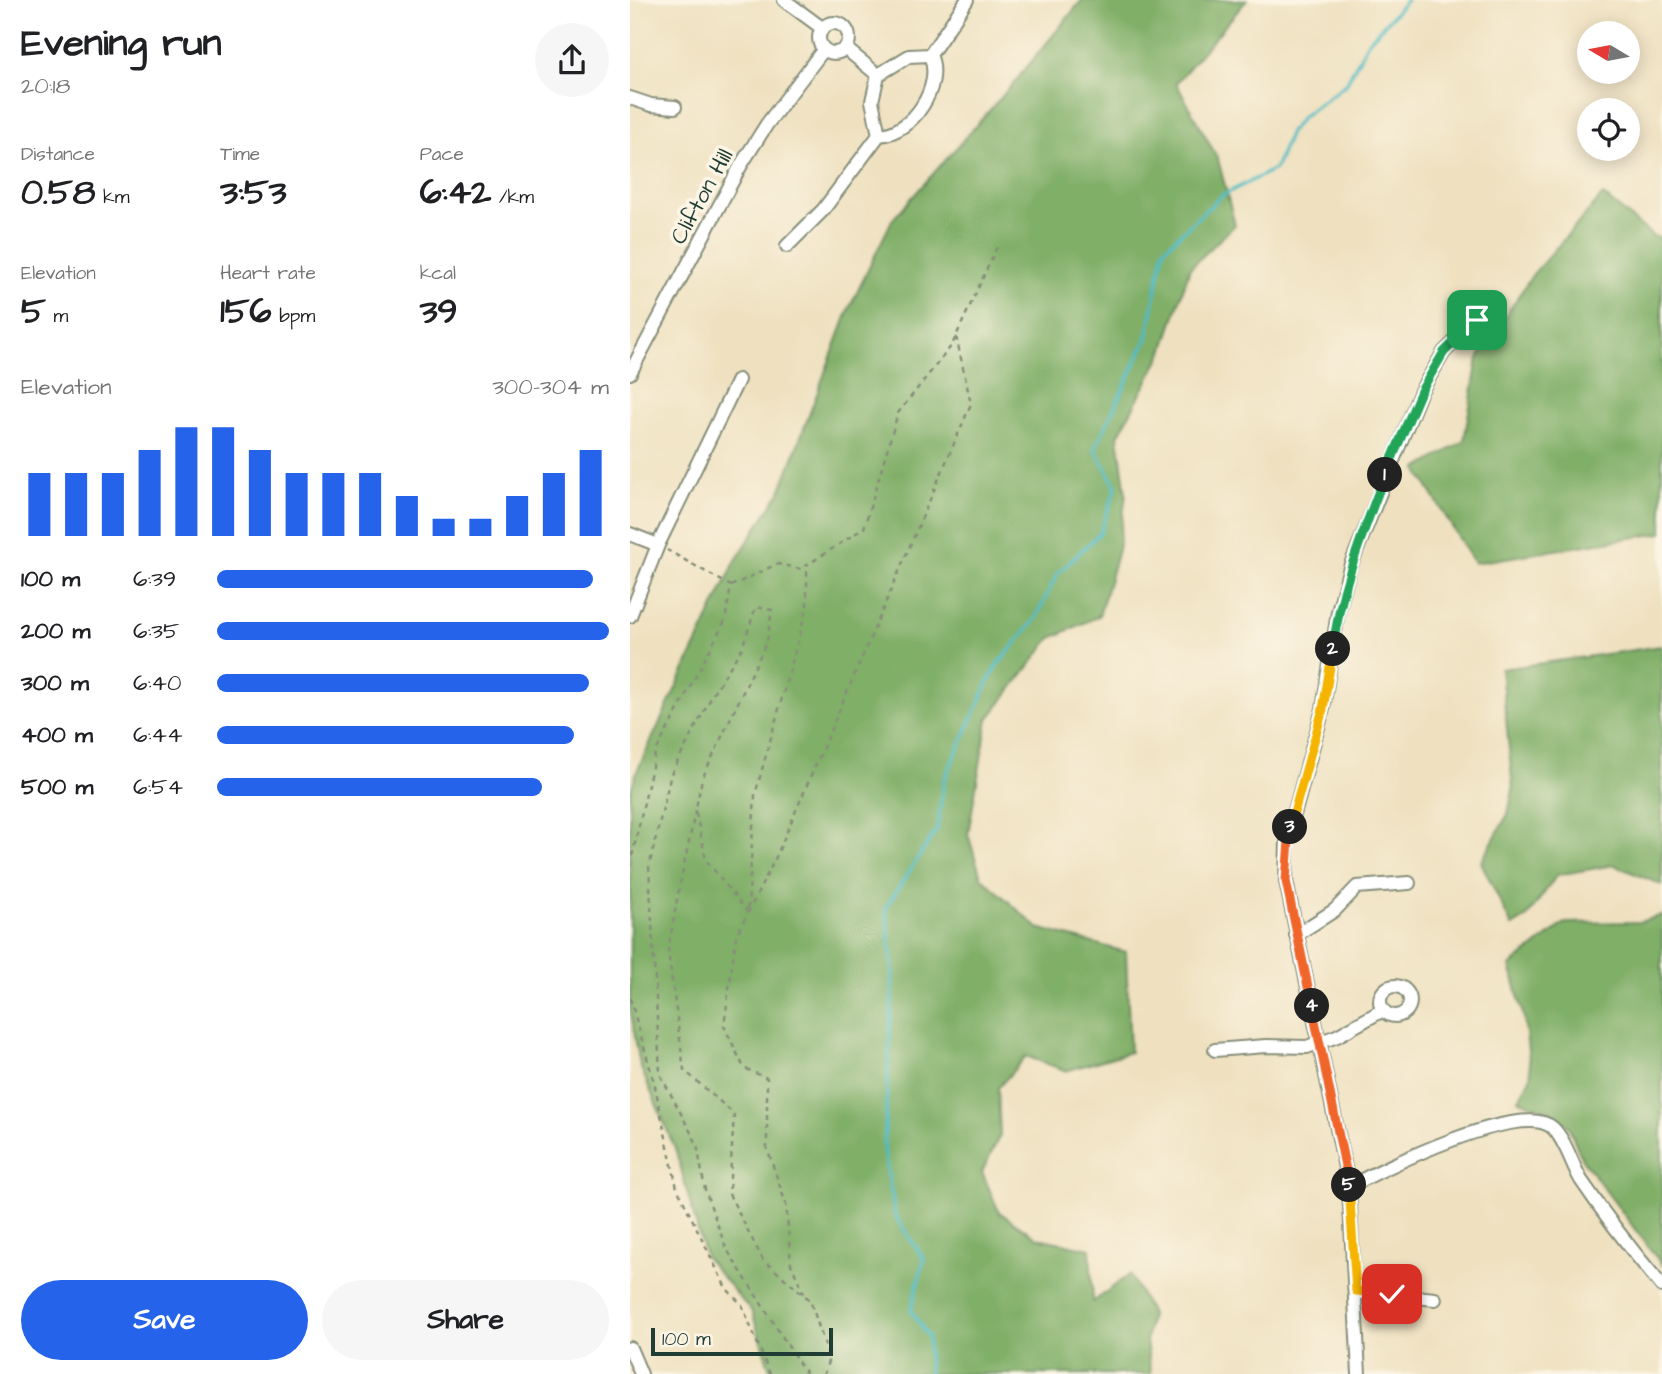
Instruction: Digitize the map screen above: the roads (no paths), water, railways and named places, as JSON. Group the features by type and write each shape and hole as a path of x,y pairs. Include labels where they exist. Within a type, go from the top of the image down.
{"street":[{"path":"784,0 822,28"},
{"path":"930,55 967,0"},
{"path":"832,23 845,29 849,38 845,48 832,53 824,49 819,41 822,28 832,23"},
{"path":"845,48 878,75"},
{"name":"Clifton Hill","path":"630,373 741,165 766,124 824,49"},
{"path":"879,135 872,101 878,75 909,56 930,55"},
{"path":"787,246 823,210 879,135 899,132 928,96 934,65 930,55"},
{"path":"630,98 651,105 674,107"},
{"path":"1360,1374 1349,1186 1286,881 1287,840 1326,698 1338,612 1350,568 1421,391 1444,352 1477,320"},
{"path":"630,616 658,545 738,380"},
{"path":"630,534 658,545"},
{"path":"1296,935 1335,910 1357,887 1409,883"},
{"path":"1215,1051 1319,1044 1383,1010"},
{"path":"1349,1186 1390,1166 1502,1124 1541,1121 1553,1129 1595,1200 1662,1286"},
{"path":"1356,1291 1435,1299"},
{"path":"630,1348 641,1374"}],"waterway":[{"path":"929,1374 928,1337 911,1310 924,1259 895,1216 884,1149 893,975 886,907 937,829 944,780 995,668 1035,620 1057,574 1100,533 1116,487 1095,449 1147,338 1164,249 1221,196 1275,169 1290,132 1303,116 1346,84 1368,42 1407,0"}]}
